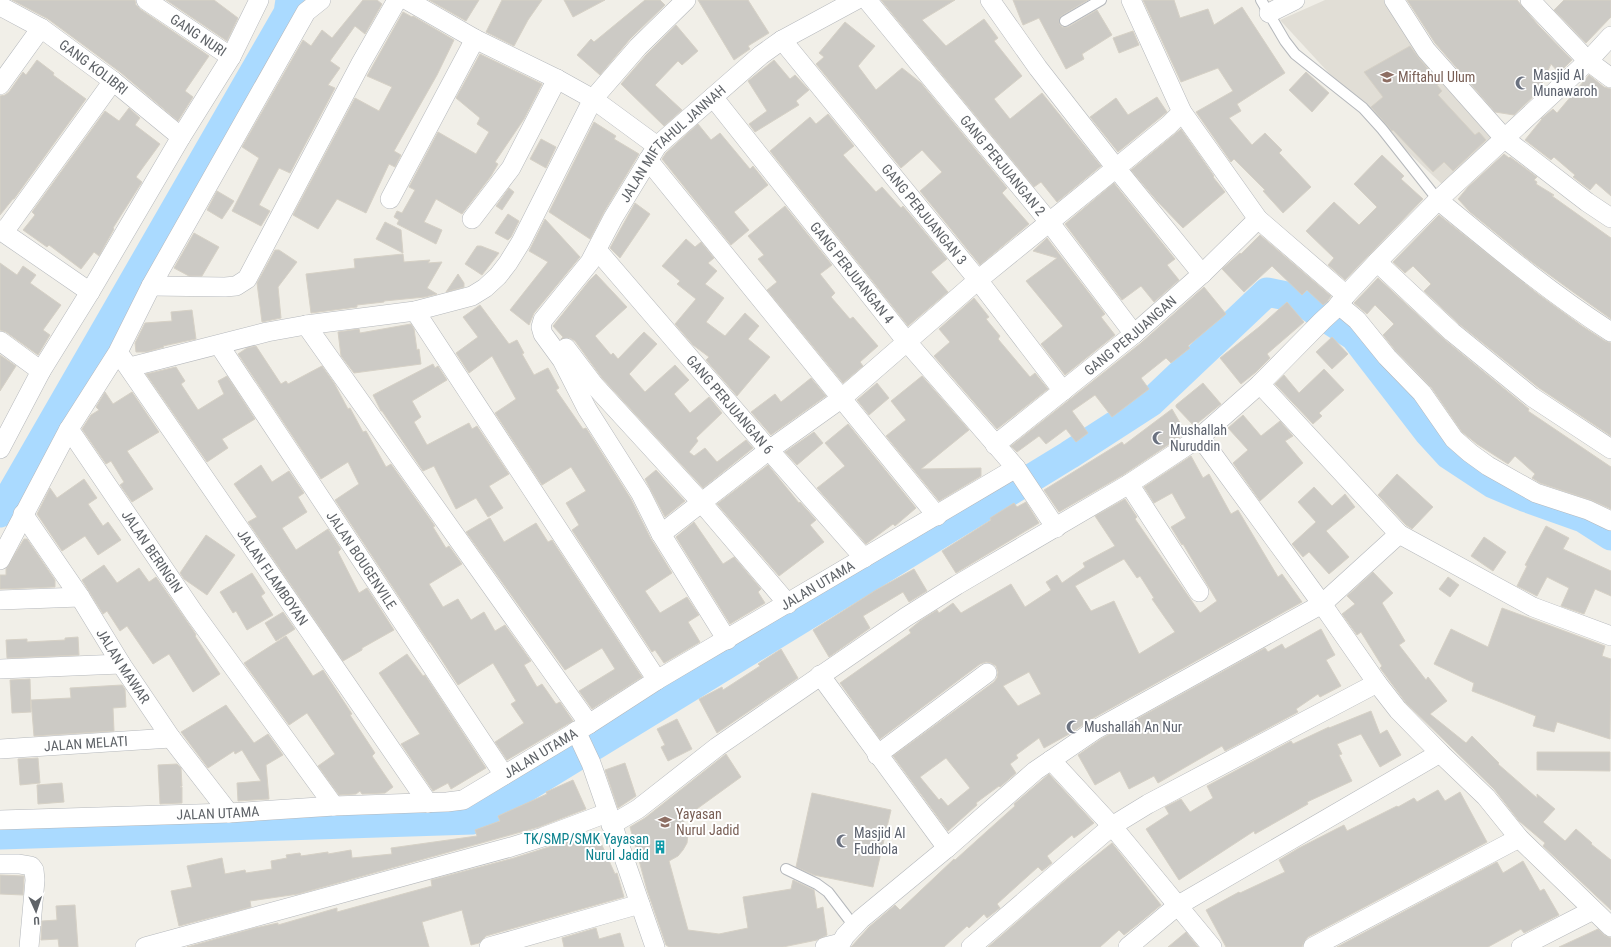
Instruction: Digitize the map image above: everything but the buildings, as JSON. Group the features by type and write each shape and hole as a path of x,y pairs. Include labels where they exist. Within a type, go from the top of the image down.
{"street":[{"path":"0,5 3,0"},
{"name":"GANG NURI","path":"146,0 231,57"},
{"path":"2,442 41,371 90,292 181,137 231,57 259,0"},
{"path":"0,560 69,429 118,352 151,286 306,12 320,0"},
{"path":"151,286 225,287 236,286 247,278 254,268 361,63 397,0"},
{"path":"407,0 475,39 593,99 652,153 842,398 937,516"},
{"name":"JALAN MIFTAHUL JANNAH","path":"543,327 597,250 652,153 761,55 782,40 856,0"},
{"name":"GANG PERJUANGAN 2","path":"868,0 1050,223 1134,334"},
{"path":"990,0 1038,68 1116,168 1202,274"},
{"path":"1131,0 1182,112 1258,219 1336,308 1357,320 1387,357 1422,393 1454,439 1488,466 1536,493 1588,510 1611,521"},
{"path":"1265,6 1295,0"},
{"path":"1394,0 1426,50 1505,138 1611,218"},
{"path":"1530,0 1588,61 1611,78"},
{"path":"130,367 267,332 306,325 415,311 472,296 486,288 508,263 524,236 593,99 678,3"},
{"name":"GANG KOLIBRI","path":"0,5 40,28 113,81 181,137"},
{"path":"0,85 40,28"},
{"path":"145,947 511,847 609,819 638,809 717,747 906,617 957,585 1129,484 1200,437 1260,384 1336,308 1377,262 1438,200 1588,61 1611,36"},
{"path":"390,199 475,39"},
{"name":"GANG PERJUANGAN 3","path":"782,40 978,280 1063,391"},
{"path":"472,218 511,168 557,80"},
{"path":"90,292 2,231 113,81"},
{"name":"GANG PERJUANGAN 4","path":"713,97 908,342 1018,472 1056,528"},
{"path":"661,534 769,450 842,398 978,280 1169,126 1182,112"},
{"path":"1438,200 1523,269 1582,314 1611,332"},
{"name":"GANG PERJUANGAN","path":"995,445 1134,334 1202,274 1258,219"},
{"name":"GANG PERJUANGAN 6","path":"597,250 864,558"},
{"path":"1377,262 1452,332 1532,397 1611,449"},
{"path":"415,311 658,680"},
{"path":"306,325 582,732 609,819 655,947"},
{"path":"543,327 594,386 702,503 788,604"},
{"path":"543,327 562,360 578,394 641,494 661,534 727,640"},
{"path":"0,341 41,371"},
{"name":"JALAN BOUGENVILE","path":"219,345 504,775"},
{"name":"JALAN FLAMBOYAN","path":"118,352 130,367 428,803"},
{"path":"1260,384 1399,534 1533,607 1611,636"},
{"name":"JALAN BERINGIN","path":"69,429 194,613 334,806"},
{"path":"1200,437 1398,710 1486,797 1520,838 1611,927"},
{"name":"JALAN UTAMA","path":"0,820 228,813 463,800 504,775 582,732 658,680 864,558 1018,472"},
{"path":"1129,484 1199,592"},
{"name":"JALAN MAWAR","path":"23,514 80,597 121,664 171,738 228,813"},
{"path":"836,946 854,926 947,848 1035,771 1095,730 1322,604 1399,534"},
{"path":"0,600 80,597"},
{"path":"0,669 121,664"},
{"path":"877,755 987,673"},
{"path":"820,675 877,755 947,848"},
{"path":"970,947 1112,826 1148,804 1377,683"},
{"name":"JALAN MELATI","path":"0,749 171,738"},
{"path":"1128,947 1177,906 1440,753"},
{"path":"1051,760 1112,826 1212,947"},
{"path":"1313,947 1520,838"},
{"path":"0,864 19,864 30,866 34,870 35,880 29,947"},
{"path":"489,947 640,904"},
{"path":"1521,947 1594,910"}],"lane":[{"path":"1065,21 1101,0"},
{"path":"1265,6 1285,41 1295,54 1363,108 1438,200"},
{"path":"786,869 817,884 828,892 854,926"}],"shaded area":[{"name":"Miftahul Ulum","path":"1325,0 1387,0 1495,138 1444,186 1363,110 1280,20"}],"waterway":[{"path":"0,513 288,13 290,0"},
{"path":"0,835 473,820 1069,455 1151,402 1267,292 1296,298 1354,336 1428,432 1449,455 1493,484 1524,497 1583,518 1611,536"}],"place":[{"name":"Miftahul Ulum","path":"1387,77"},
{"name":"Masjid Al Munawaroh","path":"1522,83"},
{"name":"Mushallah Nuruddin","path":"1159,438"},
{"name":"Mushallah An Nur","path":"1073,727"},
{"name":"Yayasan Nurul Jadid","path":"665,822"},
{"name":"Masjid Al Fudhola","path":"843,841"},
{"name":"TK/SMP/SMK Yayasan Nurul Jadid","path":"660,847"}]}
